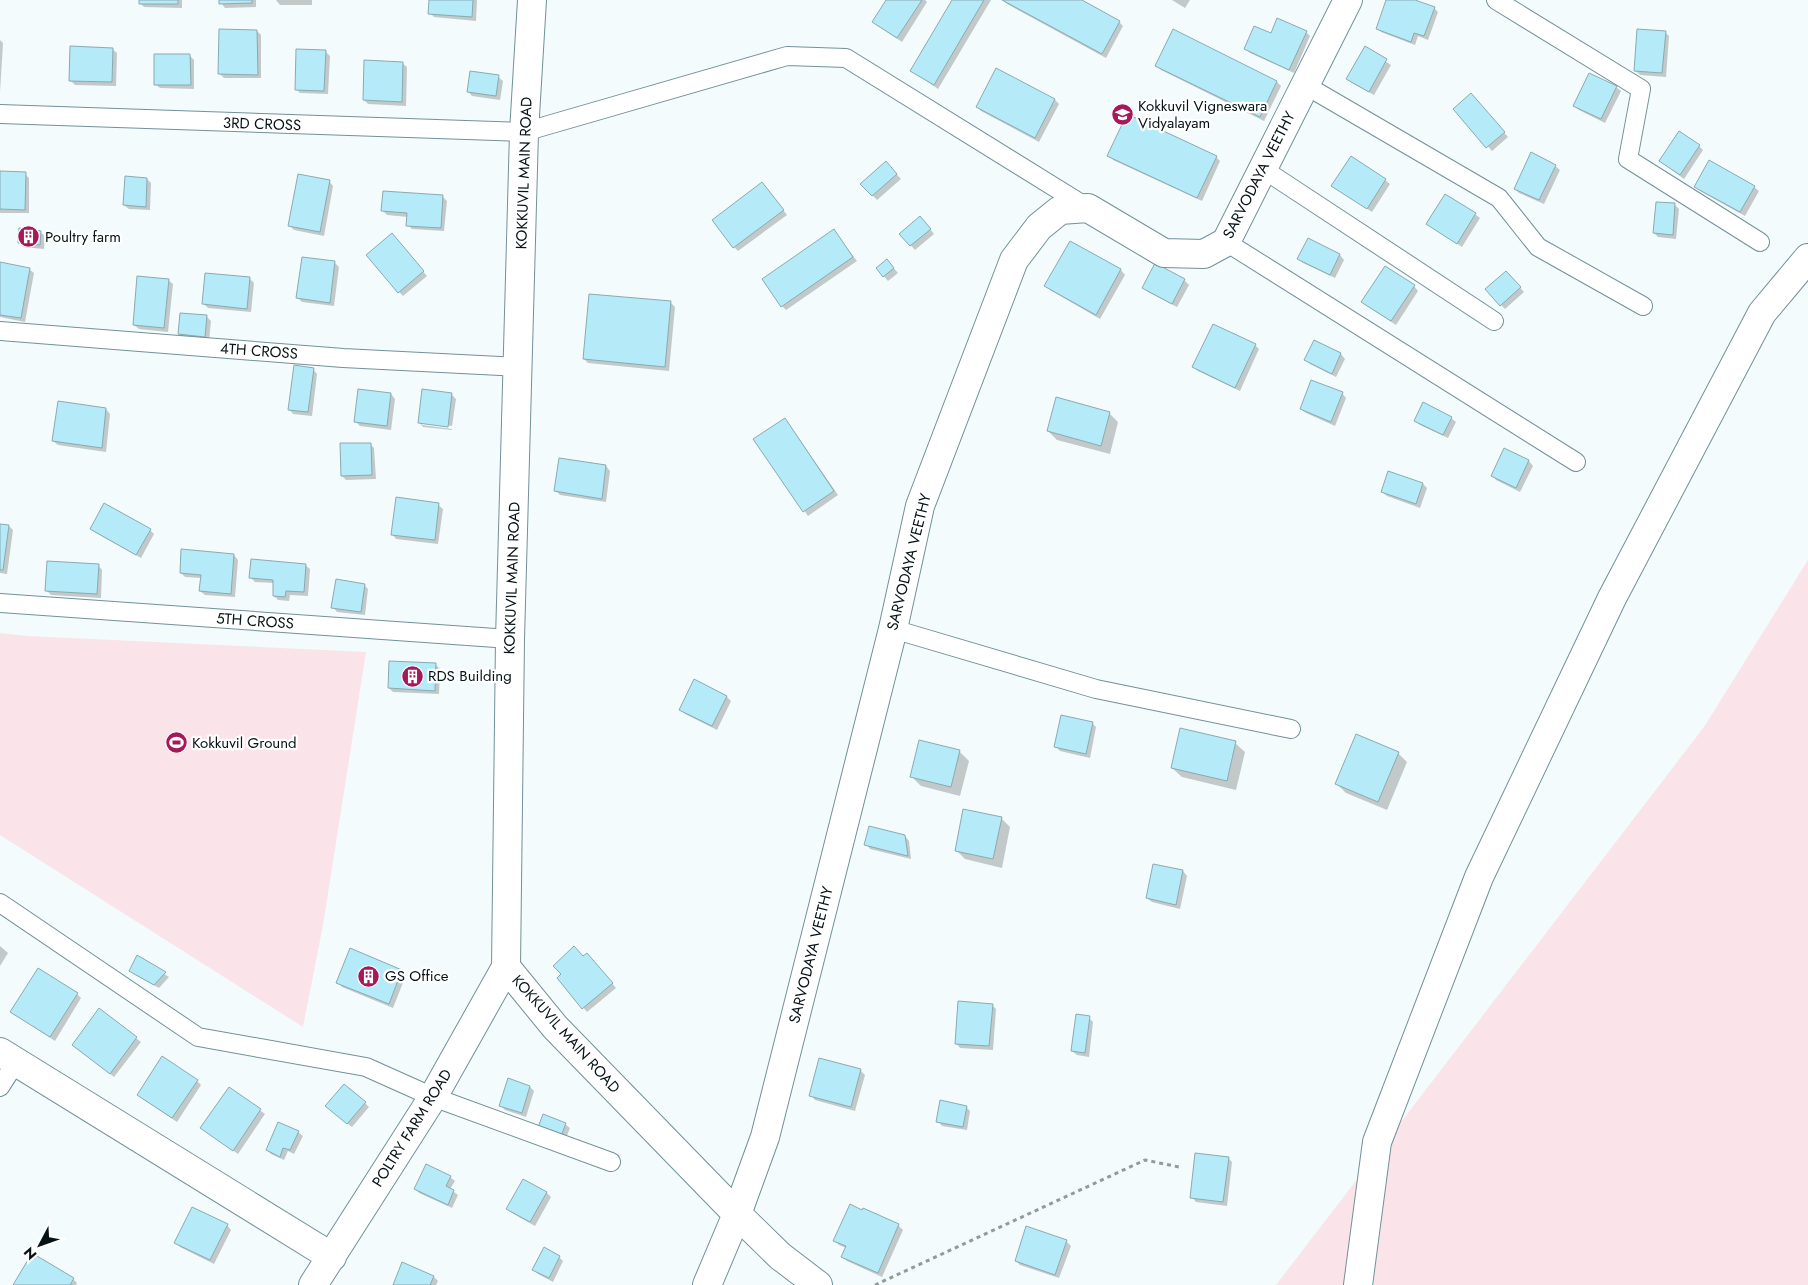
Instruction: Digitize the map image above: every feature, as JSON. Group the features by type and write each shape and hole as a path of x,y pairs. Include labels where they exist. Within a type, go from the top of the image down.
{"street":[{"name":"KOKKUVIL MAIN ROAD","path":"532,0 524,132 510,639 506,966 555,1027 736,1214 780,1256 818,1285"},
{"name":"SARVODAYA VEETHY","path":"707,1285 765,1137 893,629 920,506 1014,260 1039,227 1060,210 1088,208 1164,253 1204,254 1226,242 1348,0"},
{"path":"1358,1285 1377,1142 1479,877 1612,598 1762,312 1808,258"},
{"name":"POLTRY FARM ROAD","path":"313,1285 433,1097 506,966"},
{"path":"8,1057 332,1257"}],"lane":[{"path":"1496,0 1641,89 1628,159 1760,242"},
{"name":"3RD CROSS","path":"0,114 524,132 787,56 846,58 1088,208"},
{"path":"1305,85 1499,198 1538,247 1643,306"},
{"path":"1263,169 1494,321"},
{"path":"1226,242 1576,462"},
{"name":"4TH CROSS","path":"0,331 344,358 519,367"},
{"name":"5TH CROSS","path":"0,603 510,639"},
{"path":"893,629 1096,689 1291,729"},
{"path":"0,903 198,1037 366,1067 433,1097 610,1162"},
{"path":"0,1087 8,1057"}],"path":[{"path":"874,1285 1146,1160 1179,1167"}],"shaded area":[{"path":"1808,560 1808,1285 1276,1285 1704,727"},
{"name":"Kokkuvil Ground","path":"0,633 28,636 366,652 323,925 303,1027 0,835"}],"building":[{"path":"139,0 178,0 178,4 139,4"},
{"path":"219,0 252,0 252,3 219,4"},
{"path":"429,0 473,0 472,17 428,14"},
{"path":"886,0 922,0 897,38 872,22"},
{"path":"952,0 984,0 934,85 910,71"},
{"path":"1002,0 1082,0 1120,21 1102,54"},
{"path":"1386,0 1415,0 1435,7 1424,36 1414,33 1411,42 1376,29"},
{"path":"1277,18 1307,31 1289,70 1244,49 1254,26 1271,33"},
{"path":"219,29 257,30 258,75 218,74"},
{"path":"1173,29 1277,81 1260,117 1155,66"},
{"path":"1637,29 1666,31 1662,73 1634,71"},
{"path":"70,46 113,48 112,82 69,81"},
{"path":"1365,46 1387,59 1369,92 1346,79"},
{"path":"296,49 326,50 324,91 295,90"},
{"path":"154,54 190,54 191,85 154,85"},
{"path":"364,60 403,62 402,102 363,100"},
{"path":"996,68 1055,99 1035,138 976,107"},
{"path":"470,71 499,75 496,96 467,92"},
{"path":"1589,73 1617,86 1601,119 1573,106"},
{"path":"1471,93 1505,132 1486,148 1453,109"},
{"path":"1127,114 1217,156 1197,198 1107,156"},
{"path":"1679,131 1700,145 1680,175 1659,161"},
{"path":"1531,152 1556,165 1539,200 1514,189"},
{"path":"1351,156 1386,179 1367,209 1331,186"},
{"path":"1709,160 1755,186 1740,212 1694,187"},
{"path":"886,161 897,174 872,196 860,184"},
{"path":"0,171 26,172 25,210 0,209"},
{"path":"298,174 330,180 320,232 288,226"},
{"path":"125,176 147,178 146,207 123,205"},
{"path":"762,182 784,210 733,248 712,220"},
{"path":"383,191 443,195 441,228 406,226 407,213 381,211"},
{"path":"1445,194 1476,213 1457,244 1426,224"},
{"path":"1656,202 1675,203 1673,235 1653,233"},
{"path":"920,216 931,229 910,246 899,234"},
{"name":"Poultry farm","path":"19,228 41,231 40,245 18,243"},
{"path":"834,229 853,257 781,307 762,279"},
{"path":"392,233 424,271 398,293 366,255"},
{"path":"1308,238 1340,254 1330,275 1297,259"},
{"path":"1070,241 1121,269 1096,315 1044,286"},
{"path":"302,257 335,261 330,303 296,298"},
{"path":"887,259 894,268 883,277 876,268"},
{"path":"0,262 30,268 21,318 0,315"},
{"path":"1155,263 1185,279 1172,304 1142,288"},
{"path":"1385,266 1415,285 1391,321 1361,302"},
{"path":"1506,271 1521,287 1500,306 1485,289"},
{"path":"205,273 250,277 247,309 202,304"},
{"path":"137,276 169,279 164,328 133,325"},
{"path":"589,294 671,301 665,367 583,359"},
{"path":"180,313 207,315 205,337 178,334"},
{"path":"1213,324 1256,344 1235,388 1192,367"},
{"path":"1314,340 1341,353 1332,374 1304,360"},
{"path":"294,365 314,368 308,412 288,410"},
{"path":"1311,380 1343,392 1331,422 1300,409"},
{"path":"358,389 391,393 387,426 354,422"},
{"path":"422,389 452,393 448,427 418,423"},
{"path":"1056,397 1110,412 1101,446 1047,431"},
{"path":"58,401 106,408 102,448 52,441"},
{"path":"1423,402 1452,417 1443,435 1414,421"},
{"path":"785,418 834,491 803,512 753,439"},
{"path":"340,443 371,443 372,475 341,476"},
{"path":"1504,448 1529,460 1516,488 1491,476"},
{"path":"559,458 606,465 602,499 554,491"},
{"path":"1388,471 1423,483 1416,504 1381,492"},
{"path":"396,497 439,503 435,540 391,535"},
{"path":"104,503 151,529 136,555 90,529"},
{"path":"0,524 9,525 3,570 0,570"},
{"path":"181,549 234,554 231,594 199,591 201,575 180,573"},
{"path":"251,559 306,564 304,592 286,591 285,597 273,596 273,580 249,578"},
{"path":"47,561 99,564 97,594 45,591"},
{"path":"336,579 365,584 361,612 331,608"},
{"name":"RDS Building","path":"389,661 436,663 435,691 388,688"},
{"path":"694,679 727,696 712,726 679,710"},
{"path":"1061,715 1093,722 1086,754 1054,747"},
{"path":"1180,728 1236,741 1227,781 1171,768"},
{"path":"1356,734 1399,752 1378,802 1335,784"},
{"path":"919,740 960,750 951,787 910,777"},
{"path":"963,809 1002,817 993,859 955,851"},
{"path":"869,826 905,835 908,856 864,845"},
{"path":"1153,864 1183,870 1176,905 1146,898"},
{"path":"574,946 583,956 587,953 613,983 582,1009 557,978 561,974 553,966"},
{"name":"GS Office","path":"350,948 402,970 389,1004 336,983"},
{"path":"137,955 166,972 154,985 129,971"},
{"path":"38,968 78,993 50,1037 10,1012"},
{"path":"958,1001 993,1004 989,1046 955,1044"},
{"path":"99,1008 137,1037 110,1074 72,1045"},
{"path":"1076,1014 1090,1016 1085,1053 1071,1051"},
{"path":"162,1056 198,1080 172,1118 137,1095"},
{"path":"819,1058 861,1069 851,1107 809,1096"},
{"path":"508,1078 530,1086 522,1113 499,1106"},
{"path":"344,1084 366,1102 347,1124 325,1106"},
{"path":"229,1087 261,1109 233,1151 200,1128"},
{"path":"940,1100 967,1106 963,1127 936,1122"},
{"path":"543,1114 566,1123 560,1139 537,1130"},
{"path":"278,1122 299,1131 290,1150 283,1148 280,1157 266,1150"},
{"path":"1195,1153 1229,1157 1223,1202 1190,1198"},
{"path":"426,1164 451,1176 446,1186 454,1190 448,1205 414,1189"},
{"path":"523,1179 547,1192 530,1222 506,1209"},
{"path":"850,1204 899,1224 878,1273 841,1257 846,1246 833,1241"},
{"path":"192,1207 228,1224 210,1260 174,1243"},
{"path":"1026,1226 1067,1240 1055,1275 1015,1261"},
{"path":"544,1247 560,1256 549,1278 532,1270"},
{"path":"32,1253 74,1278 70,1285 13,1285"},
{"path":"402,1262 434,1276 430,1285 393,1285"}],"place":[{"name":"Kokkuvil Vigneswara Vidyalayam","path":"1122,115"},
{"name":"Poultry farm","path":"29,237"},
{"name":"RDS Building","path":"412,676"},
{"name":"Kokkuvil Ground","path":"176,743"},
{"name":"GS Office","path":"369,976"}]}
